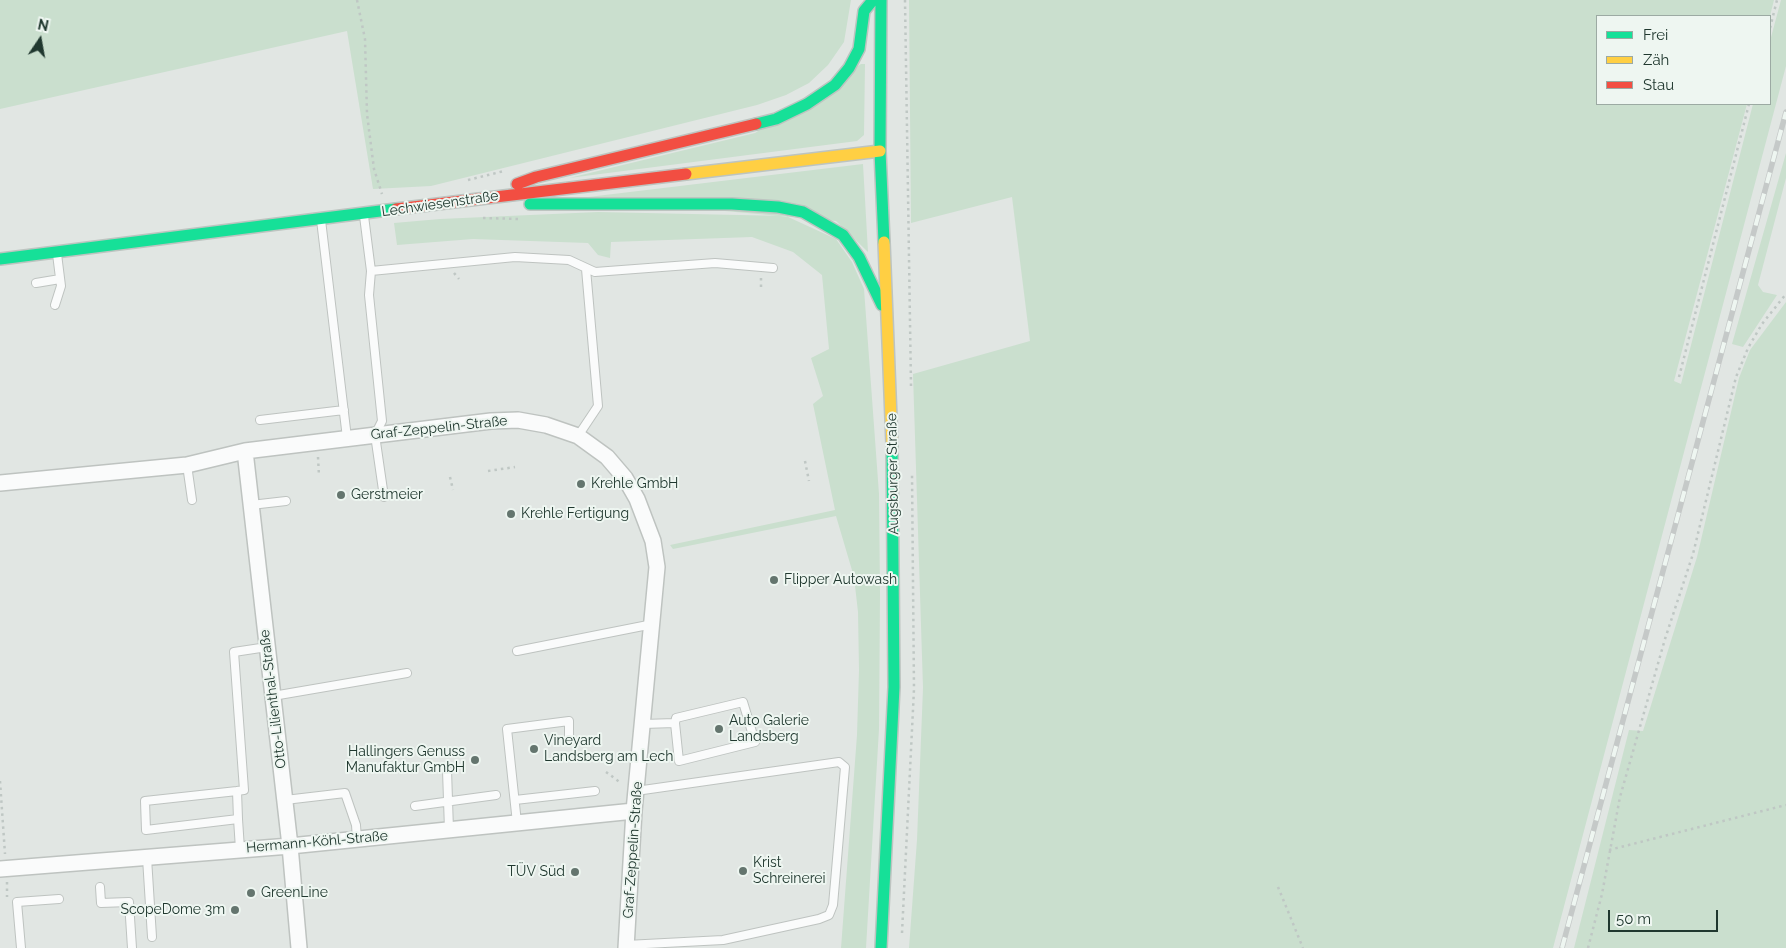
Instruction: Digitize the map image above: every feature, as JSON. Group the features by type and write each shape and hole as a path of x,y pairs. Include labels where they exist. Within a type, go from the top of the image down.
{"main road":[{"path":"484,198 536,176 724,133 776,119 807,104 835,85 849,68 859,49 864,11 873,0"},
{"name":"Augsburger Straße","path":"881,0 880,151 892,420 894,687 888,840 881,948"},
{"name":"Lechwiesenstraße","path":"0,259 484,198 880,151"},
{"path":"445,203 732,204 778,207 803,212 822,221 843,235 859,257 887,316"}],"street":[{"name":"Graf-Zeppelin-Straße","path":"0,483 138,475 245,451 491,421 518,420 546,426 578,436 607,457 625,478 637,499 653,541 657,567 634,811 626,946"},
{"name":"Otto-Lilienthal-Straße","path":"245,451 290,846 299,948"},
{"name":"Hermann-Köhl-Straße","path":"0,869 290,846 634,811"}],"lane":[{"path":"364,214 371,271 369,295 382,421 375,435 384,497"},
{"path":"321,220 347,438"},
{"path":"56,305 61,286 57,252"},
{"path":"371,271 515,257 569,260 595,272 714,263 773,268"},
{"path":"578,436 598,406 586,269"},
{"path":"36,283 60,279"},
{"path":"260,420 344,410"},
{"path":"187,465 192,500"},
{"path":"251,505 286,501"},
{"path":"518,651 653,624"},
{"path":"238,819 146,830 145,801 244,790 234,652 267,647"},
{"path":"273,696 407,673"},
{"path":"743,702 755,742 679,761 675,724 676,718 743,702"},
{"path":"517,823 507,729 569,721 569,738"},
{"path":"643,724 675,724"},
{"path":"626,946 723,940 820,919 829,915 833,905 845,767 839,762 636,791"},
{"path":"447,770 449,830"},
{"path":"515,800 595,791"},
{"path":"237,792 240,849"},
{"path":"285,800 345,793 356,825 357,839"},
{"path":"415,806 496,795"},
{"path":"147,858 152,937"},
{"path":"100,888 101,903 129,902 132,948"},
{"path":"21,948 17,902 59,899"}],"path":[{"path":"357,0 365,40 367,114 374,169 384,198 386,211"},
{"path":"1771,24 1777,0"},
{"path":"1679,377 1749,105"},
{"path":"460,182 507,170"},
{"path":"474,218 522,219"},
{"path":"1588,948 1602,894 1620,797 1665,639 1693,554 1736,377 1757,332 1786,294"},
{"path":"316,442 320,476"},
{"path":"805,461 810,481"},
{"path":"488,471 515,467"},
{"path":"450,477 453,490"},
{"path":"606,772 622,783 620,791"},
{"path":"1609,850 1786,805"},
{"path":"1278,887 1303,948"}],"green space":[{"path":"0,0 851,0 844,42 828,65 809,83 786,95 757,105 431,186 373,189 347,31 0,109"},
{"path":"909,0 1774,0 1770,15 1596,15 1596,105 1747,105 1674,381 1681,384 1753,105 1771,105 1771,37 1781,0 1786,0 1786,66 1553,948 909,948 917,840 923,688 913,374 1030,341 1012,197 911,223"},
{"path":"861,64 865,64 864,135 857,141 569,178 755,133"},
{"path":"1786,153 1786,178 1758,285 1763,292 1777,295 1743,347 1732,344"},
{"path":"863,164 868,252 836,221 580,198"},
{"path":"598,212 786,216 836,239 852,262 864,289 879,494 880,593 879,729 866,948 841,948 857,735 859,670 858,612 854,577 836,516 673,549 670,545 835,510 813,404 823,396 811,358 829,349 822,275 793,252 752,237 611,242 610,258 598,255 588,243 473,239 397,245 394,223 440,219"},
{"path":"1786,302 1786,948 1574,948 1629,730 1643,731 1697,557 1739,378 1750,350"}],"railway":[{"path":"1562,948 1786,112"}],"traffic: fast":[{"path":"756,124 776,119 807,104 835,85 849,68 859,49 864,11 873,0"},
{"path":"881,0 880,151 884,242"},
{"path":"530,204 732,204 778,207 803,212 843,235 859,257 882,305"},
{"path":"0,259 396,209"},
{"path":"881,948 894,687 892,444"}],"traffic: slow":[{"path":"686,174 880,151"},
{"path":"884,242 892,444"}],"traffic: jam":[{"path":"517,184 536,177 756,124"},
{"path":"396,209 686,174"}],"place":[{"name":"Krehle GmbH","path":"581,484"},
{"name":"Gerstmeier","path":"341,495"},
{"name":"Krehle Fertigung","path":"511,514"},
{"name":"Flipper Autowash","path":"774,580"},
{"name":"Auto Galerie Landsberg","path":"719,729"},
{"name":"Vineyard Landsberg am Lech","path":"534,749"},
{"name":"Hallingers Genuss Manufaktur GmbH","path":"475,760"},
{"name":"Krist Schreinerei","path":"743,871"},
{"name":"TÜV Süd","path":"575,872"},
{"name":"GreenLine","path":"251,893"},
{"name":"ScopeDome 3m","path":"235,910"}]}
